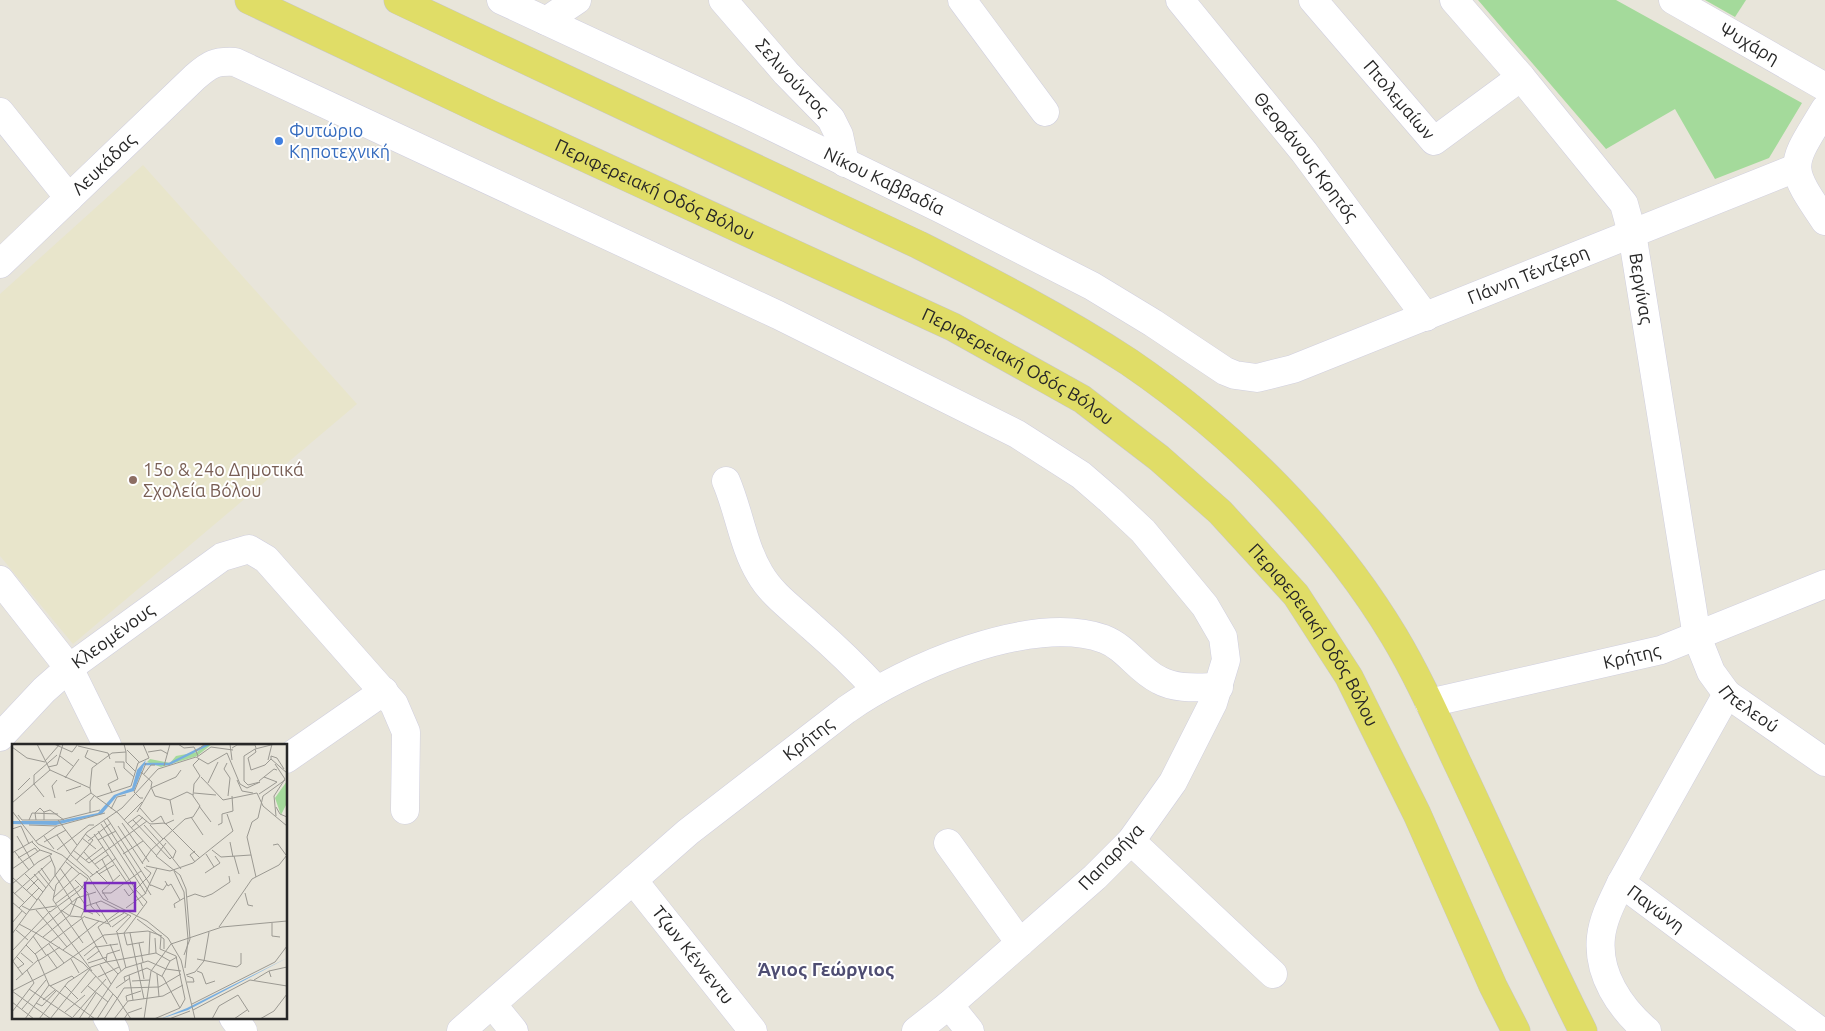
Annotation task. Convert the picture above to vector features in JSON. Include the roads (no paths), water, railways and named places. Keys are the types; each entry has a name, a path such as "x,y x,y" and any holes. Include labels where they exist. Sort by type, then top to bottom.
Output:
{"main road":[{"name":"Περιφερειακή Οδός Βόλου","path":"249,0 490,114 953,327 1082,399 1159,458 1220,512 1296,595 1348,677 1417,814 1516,1031"},
{"path":"398,0 919,245 1036,306 1128,362 1202,418 1278,488 1310,522 1354,576 1394,637 1429,703 1583,1031"}],"street":[{"name":"Νίκου Καββαδία","path":"501,0 744,113 942,209 1092,286 1153,323 1225,372 1235,376 1257,378"},
{"path":"546,21 577,0"},
{"name":"Σελινούντος","path":"723,0 786,73 831,119 840,135 845,163"},
{"path":"962,0 1045,112"},
{"name":"Θεοφάνους Κρητός","path":"1180,0 1304,152 1426,317"},
{"name":"Πτολεμαίων","path":"1314,0 1434,141 1522,76"},
{"name":"Βεργίνας","path":"1454,0 1522,76 1624,204 1632,233 1696,637"},
{"name":"Ψυχάρη","path":"1674,0 1825,87"},
{"name":"Παπαρήγα","path":"209,65 219,61 235,62 552,211 778,314 1017,434 1081,475 1110,500 1143,531 1204,606 1219,629 1225,644 1226,660 1219,687 1184,764 1130,841 1095,877 949,1005 916,1031"},
{"name":"Λευκάδας","path":"0,264 209,65"},
{"path":"1825,109 1799,152 1796,168 1798,178 1804,190 1825,221"},
{"path":"0,112 70,198"},
{"name":"ΓΙάννη Τέντζερη","path":"1257,378 1293,369 1796,168"},
{"path":"726,481 734,499 750,556 761,576 779,597 839,650 877,690"},
{"name":"Κλεομένους","path":"0,737 44,690 69,668 222,557 240,550 249,549 266,559 384,691"},
{"path":"0,580 69,668 107,744"},
{"name":"Κρήτης","path":"1429,703 1630,658 1696,637 1825,584"},
{"name":"Κρήτης","path":"461,1031 688,832 846,710 877,690 925,666 963,652 1022,637 1061,633 1090,636 1118,646 1151,675 1170,684 1219,687"},
{"name":"Πτελεού","path":"1696,637 1711,672 1727,694 1825,762"},
{"path":"288,758 384,691 394,704 406,732 405,810"},
{"name":"Παγώνη","path":"1727,694 1621,883 1818,1025"},
{"path":"1130,841 1273,974"},
{"path":"948,843 1020,943"},
{"path":"0,849 12,867"},
{"name":"Τζων Κέννεντυ","path":"633,880 754,1031"},
{"path":"1621,883 1604,922 1601,938 1602,954 1605,970 1616,996 1626,1011 1646,1031"},
{"path":"492,1004 514,1031"},
{"path":"949,1005 970,1031"},
{"path":"108,1018 115,1031"},
{"path":"235,1018 243,1031"}],"place":[{"name":"Φυτώριο Κηποτεχνική","path":"279,141"},
{"name":"15ο & 24ο Δημοτικά Σχολεία Βόλου","path":"133,480"}],"district":[{"name":"Άγιος Γεώργιος","path":"826,969"}]}
